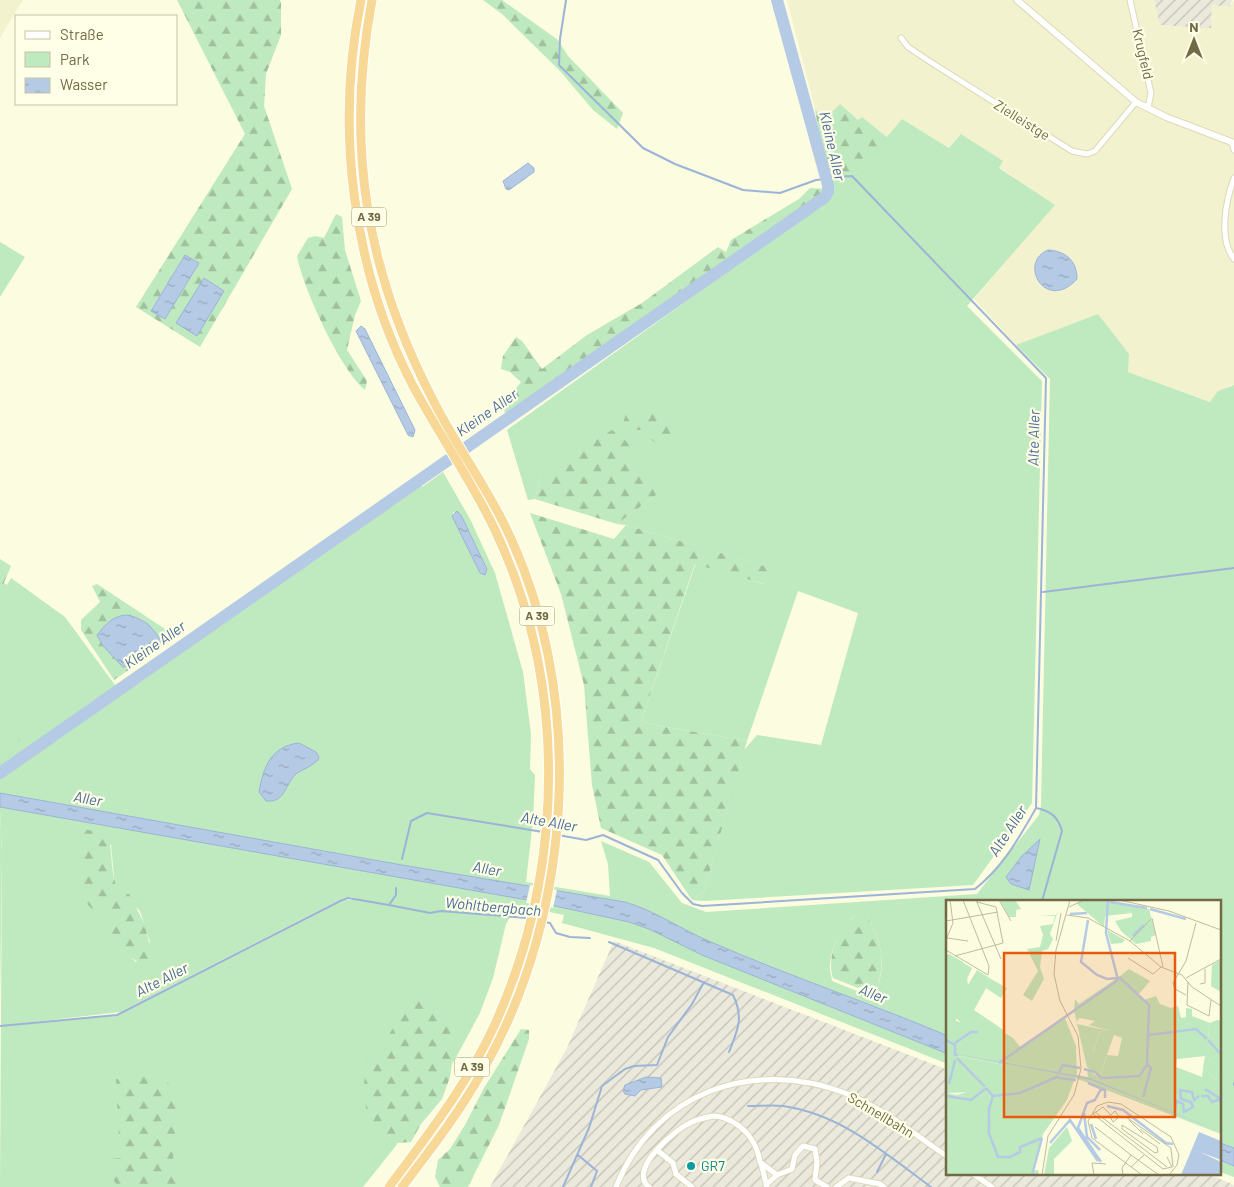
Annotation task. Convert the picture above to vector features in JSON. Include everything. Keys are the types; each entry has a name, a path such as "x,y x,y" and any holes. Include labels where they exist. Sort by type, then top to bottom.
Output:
{"highway":[{"name":"A 39","path":"361,0 351,66 349,95 351,159 358,222 390,335 411,382 494,526 510,563 524,606 540,668 549,762 545,842 527,932 514,978 495,1023 472,1069 433,1129 389,1187"},
{"name":"A 39","path":"372,0 362,66 360,105 361,151 374,245 394,312 407,346 444,421 503,522 534,601 550,666 556,707 559,762 556,843 550,884 524,982 482,1072 441,1135 402,1187"}],"street":[{"path":"1017,0 1136,102 1233,142 1234,150"},
{"name":"Krugfeld","path":"1130,0 1151,93 1148,108"},
{"name":"Zielleistge","path":"901,38 921,56 1072,151 1080,154 1094,151 1136,102"},
{"path":"1234,178 1226,224 1228,250 1234,259"},
{"name":"Schnellbahn","path":"616,1187 624,1168 637,1147 656,1126 675,1110 712,1090 753,1079 798,1080 847,1094 868,1104 946,1156"},
{"path":"649,1187 643,1182 643,1170 645,1164 657,1150 691,1122 716,1116 730,1120 745,1130 758,1151 766,1186"},
{"path":"766,1186 777,1175 792,1169 795,1155 803,1146 815,1149 818,1162 815,1180 827,1187"},
{"path":"657,1150 672,1163 676,1174 692,1187"},
{"path":"760,1162 777,1175"},
{"path":"973,1174 992,1187"},
{"path":"836,1187 849,1178 880,1184 884,1187"}],"shaded area":[{"path":"0,0 23,0 0,38"},
{"path":"787,0 1154,0 1160,25 1211,28 1212,5 1230,7 1234,0 1234,385 1230,385 1211,402 1128,372 1098,314 1016,345 974,299 1054,205 1014,180 1015,178 999,167 1003,162 961,134 949,148 902,119 888,138 862,117 859,121 825,119 815,109","holes":["1036,262 1059,292 1043,286 1035,277"]},
{"path":"1154,0 1232,0 1230,7 1212,5 1211,28 1203,28 1160,25"},
{"path":"614,941 946,1069 946,1174 1208,1174 1234,1185 1234,1187 490,1187 566,1050"}],"green space":[{"path":"177,0 280,0 281,3 281,35 266,74 264,106 292,189 200,347 136,307 245,134","holes":["185,255 199,263 165,319 151,310"]},
{"path":"483,0 502,0 558,40 568,56 623,113 617,129 593,110 560,71 502,14"},
{"path":"840,104 858,120 862,117 888,138 858,172 826,180 815,109 825,119"},
{"path":"902,119 949,148 961,134 1003,161 999,168 1055,205 967,306 1042,381 1032,803 973,885 705,901 692,900 704,891 744,750 757,735 821,745 858,613 798,591 747,741 641,721 696,563 763,584 770,568 626,525 617,524 660,492 541,475 535,499 528,500 507,430 833,196 826,180 858,172"},
{"path":"810,188 828,189 508,417 501,406 501,397 513,392 521,382 510,372 501,369 503,356 516,337 522,341 542,369 587,335 642,303 718,247 726,252 731,240 799,199"},
{"path":"336,214 342,217 345,250 361,301 355,315 347,350 367,381 365,390 355,380 334,347 315,307 297,256 308,238 315,236 324,238"},
{"path":"0,242 25,257 0,297"},
{"path":"1098,314 1129,354 1128,372 1210,402 1218,391 1234,385 1234,1177 1222,1173 1222,900 946,900 946,1063 654,948 562,923 564,915 517,905 506,924 493,978 480,1013 454,1061 420,1097 395,1140 398,1143 363,1187 0,1187 2,854 0,810 0,580 7,585 11,578 65,617 115,685 419,479 422,487 443,472 470,519 495,573 523,672 531,734 530,769 535,775 533,820 526,882 610,896 608,864 601,841 649,862 682,903 706,912 977,894 1039,815 1041,805 1050,379 1016,345","holes":["453,512 461,515 487,568 480,573 453,516","82,829 111,845 115,887 120,894 140,911 150,942 136,962 122,951 107,931 115,926 111,917 85,898","351,897 361,900 342,900 117,1015 7,1025 120,1012 343,898","855,915 866,915 872,925 879,945 882,966 877,987 872,997 832,981 830,967 832,951 842,931"]},
{"path":"650,408 661,413 678,434 673,449 655,443 642,430 627,430 623,423 626,414"},
{"path":"612,430 631,445 623,460 660,492 617,524 535,499 541,475"},
{"path":"530,513 614,539 626,525 771,568 764,584 695,564 641,721 747,741 704,891 692,900 662,855 601,828 592,785 584,685 561,594"},
{"path":"0,559 11,566 0,592"},
{"path":"97,584 177,637 114,680 81,630 81,620 100,602 92,586","holes":["127,615 142,619 161,641 153,650 123,667 118,661"]},
{"path":"17,732 21,736 19,741 0,754 0,746"},
{"path":"0,811 2,854 0,1001"},
{"path":"82,829 107,833 117,887 120,894 129,894 145,925 152,955 147,962 133,959 123,952 106,931 115,926 112,920 107,915 91,908 87,902 82,883"},
{"path":"855,915 866,915 879,942 882,961 876,990 863,986 858,988 833,978 831,961 835,944 839,935"},
{"path":"418,999 427,1003 434,1015 453,1029 455,1042 450,1077 442,1099 421,1124 411,1142 398,1143 372,1125 366,1108 364,1087 366,1059 379,1054 396,1022"},
{"path":"521,1029 529,1030 529,1039 499,1125 468,1187 440,1187 435,1177 438,1160 450,1149 484,1088"},
{"path":"155,1074 178,1090 172,1171 179,1187 118,1187 101,1160 120,1158 116,1079"}],"water":[{"path":"528,163 534,168 534,172 509,190 506,189 503,181"},
{"path":"1048,250 1060,252 1073,262 1077,279 1066,288 1055,291 1046,288 1039,282 1035,274 1035,265 1039,256"},
{"path":"185,255 199,263 165,319 151,311"},
{"path":"204,278 224,291 197,336 176,323"},
{"path":"361,326 365,329 415,430 413,437 408,435 356,331"},
{"path":"457,511 461,515 487,569 485,575 480,573 452,516"},
{"path":"127,615 138,618 147,624 161,641 149,654 139,661 123,667 103,646 97,635 113,619"},
{"path":"299,743 316,752 319,757 318,760 297,773 278,799 266,801 259,792 266,767 275,753 289,745"},
{"path":"0,793 402,865 625,902 647,910 700,937 740,954 946,1035 946,1053 702,955 649,929 629,922 527,900 0,807"},
{"path":"1040,839 1029,890 1011,884 1006,877 1021,857"},
{"path":"646,1077 661,1078 662,1087 641,1090 635,1096 625,1094 623,1091 625,1085"},
{"path":"1222,1144 1234,1148 1234,1166 1222,1161"}],"pier":[{"path":"530,885 557,890 553,908 526,903"}],"waterway":[{"path":"566,0 560,39 559,65 643,148 675,164 743,190 780,193 816,180 826,179"},
{"name":"Kleine Aller","path":"0,773 825,197 828,192 828,185 777,0"},
{"name":"Alte Aller","path":"558,835 586,840 603,835 658,860 682,893 693,904 702,906 975,889 1002,862 1017,841 1036,808 1046,378 852,176 834,177"},
{"path":"1043,592 1234,568"},
{"path":"1036,808 1053,815 1062,831 1042,900"},
{"name":"Alte Aller","path":"402,859 411,821 427,813 543,832"},
{"name":"Alte Aller","path":"0,1026 117,1015 342,900 348,898 389,905 396,895 396,888"},
{"name":"Wohltbergbach","path":"389,905 430,913 441,911 527,918"},
{"name":"Wohltbergbach","path":"544,922 550,923 556,933 570,937 590,938"},
{"name":"Wohltbergbach","path":"609,942 733,995 739,1017 735,1037 729,1052"},
{"path":"563,1187 589,1128 602,1086 625,1069 634,1066 657,1065 668,1037 692,1004 704,982"},
{"name":"Wohltbergbach","path":"748,1106 783,1106 804,1110 824,1117 862,1137 931,1187"},
{"path":"877,1172 886,1154"},
{"path":"578,1155 597,1171 591,1187"}],"place":[{"name":"GR7","path":"691,1166"}],"water label":[{"name":"Aller","path":"88,799"},
{"name":"Aller","path":"487,869"},
{"name":"Aller","path":"873,994"}]}
